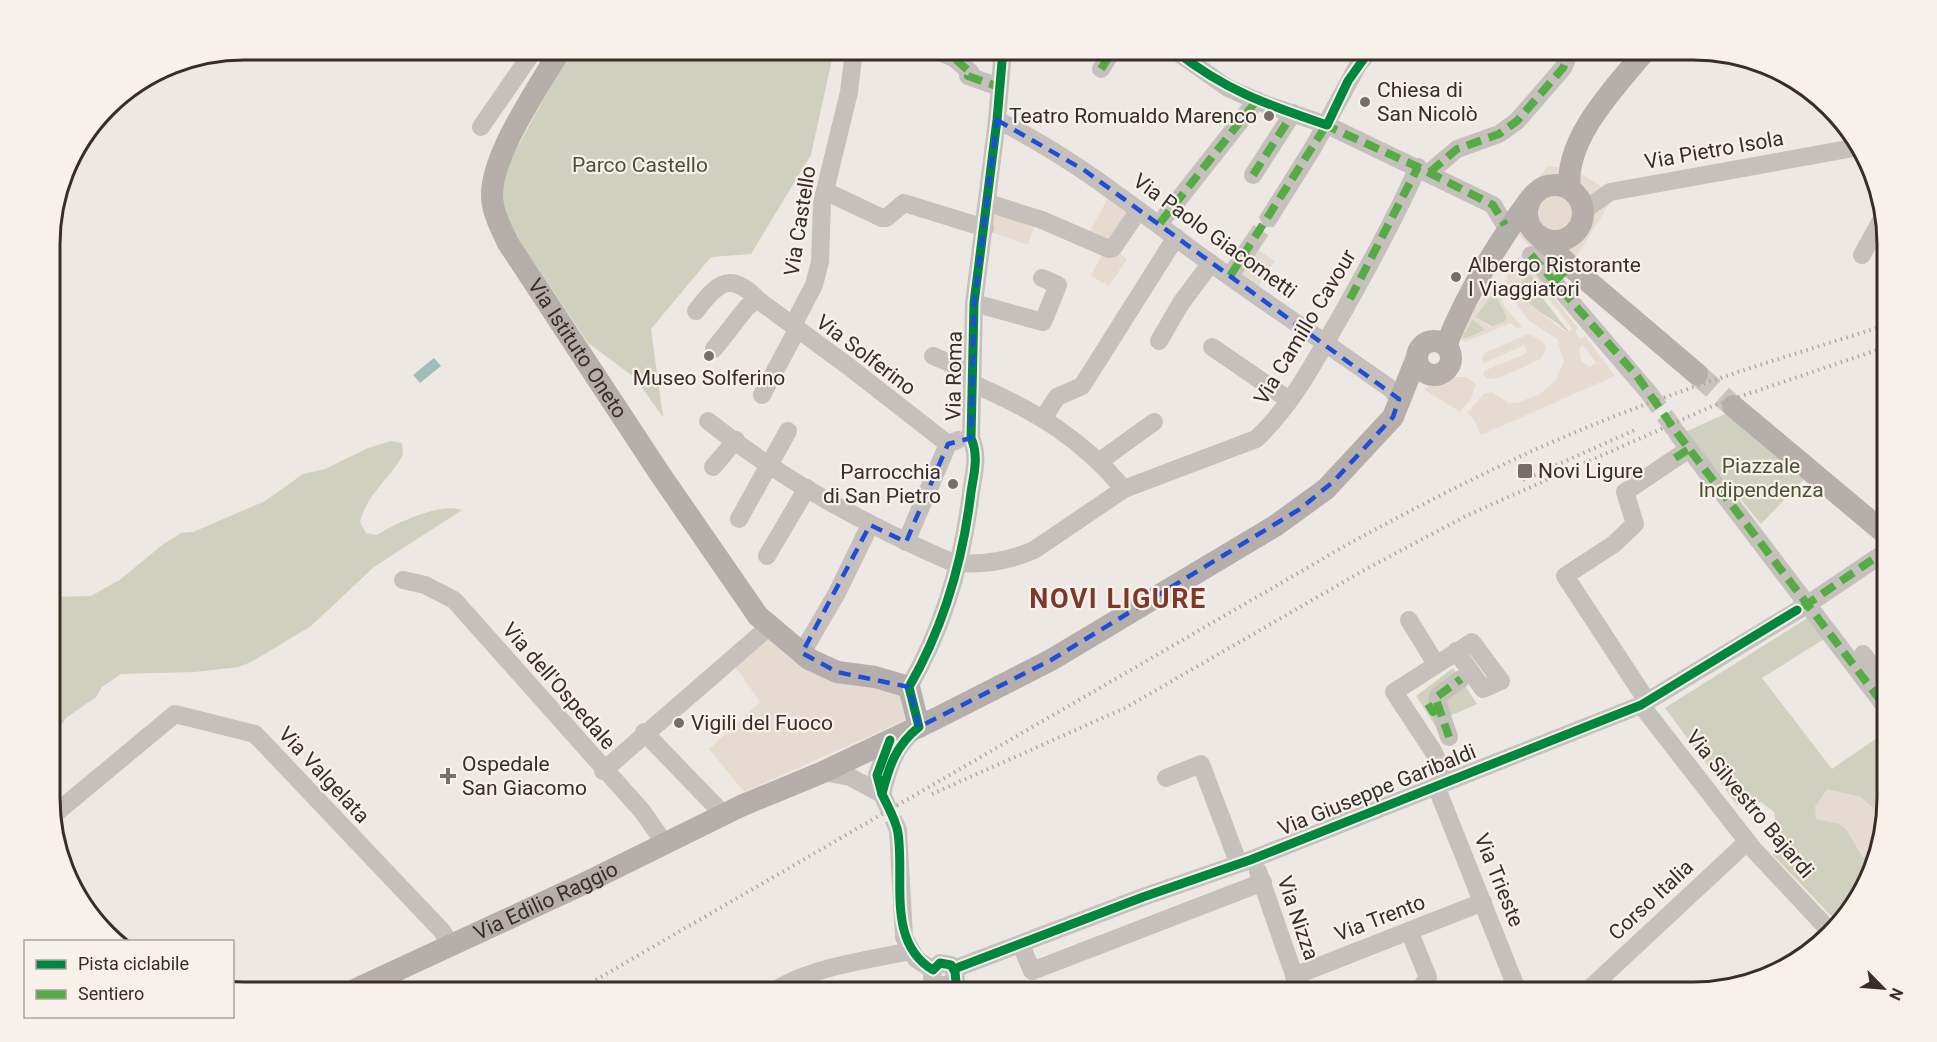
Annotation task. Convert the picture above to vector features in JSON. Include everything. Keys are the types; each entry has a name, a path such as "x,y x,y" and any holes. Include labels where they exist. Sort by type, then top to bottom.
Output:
{"main road":[{"name":"Via Istituto Oneto","path":"555,60 498,163 492,196 499,224 533,283 758,616 771,625 788,644 837,672 875,677 909,687"},
{"path":"1487,268 1536,242 1570,237 1580,226 1583,211 1579,199 1570,189 1568,178 1571,156 1599,111 1638,60"},
{"name":"Via Edilio Raggio","path":"372,982 733,810 823,772 919,727 1033,670 1300,509 1334,482 1394,417 1399,399 1459,312 1508,230 1581,129 1599,111"},
{"path":"1570,189 1548,186 1533,196 1527,220 1536,242 1566,275 1697,374"},
{"path":"1566,275 1570,255 1570,237"},
{"path":"1733,406 1877,540"},
{"path":"909,687 919,727"}],"street":[{"path":"481,127 527,60"},
{"name":"Via Castello","path":"762,394 814,285 820,262 819,223 849,92 853,60"},
{"path":"956,60 970,72 968,76 999,87"},
{"name":"Via Roma","path":"909,687 925,659 959,564 976,456 971,438 974,303 988,203 1002,60"},
{"path":"1101,69 1107,60"},
{"path":"1188,60 1215,80 1257,100 1327,125 1424,169 1493,205 1505,225"},
{"path":"1269,218 1327,125 1358,60"},
{"path":"1424,169 1457,149 1499,134 1517,121 1563,68 1567,60"},
{"path":"1160,223 1257,100"},
{"path":"1253,175 1293,113"},
{"name":"Via Paolo Giacometti","path":"997,120 1055,151 1391,389 1399,399"},
{"name":"Via Pietro Isola","path":"1583,211 1610,192 1850,149"},
{"name":"Via Camillo Cavour","path":"959,564 1003,561 1034,550 1124,489 1256,439 1273,424 1325,343 1424,169"},
{"path":"825,191 882,218 886,218 904,202 985,228"},
{"path":"988,203 1037,219 1088,241 1113,248 1139,210"},
{"path":"1862,255 1876,230"},
{"path":"1044,417 1057,397 1082,386 1176,237"},
{"path":"1230,276 1251,245"},
{"path":"1159,341 1180,303 1211,263"},
{"path":"1566,275 1649,393"},
{"path":"974,303 1043,322 1058,285 1042,278"},
{"path":"696,311 718,285 728,282 752,293 747,307 714,349"},
{"name":"Via Solferino","path":"752,293 948,444"},
{"path":"1212,347 1289,400"},
{"path":"933,356 1044,417 1100,461 1124,489"},
{"path":"708,421 742,439 770,465 870,525 959,564"},
{"path":"1100,461 1154,422"},
{"path":"739,519 788,431"},
{"path":"1677,433 1682,454 1877,697"},
{"path":"906,542 948,444 971,438"},
{"path":"713,467 742,439"},
{"name":"Via Silvestro Bajardi","path":"1682,454 1625,492 1635,524 1624,536 1565,576 1644,703 1747,842 1824,926"},
{"path":"767,556 807,488"},
{"path":"802,653 837,592 870,525"},
{"name":"Via Giuseppe Garibaldi","path":"956,982 1022,945 1442,784 1644,703 1803,607 1877,554"},
{"name":"Via dell'Ospedale","path":"403,580 425,585 453,600 603,771 643,813 665,844"},
{"path":"1409,620 1436,664 1456,651"},
{"path":"603,771 644,732 771,625"},
{"path":"1863,654 1877,673"},
{"name":"Via Trieste","path":"1436,664 1394,692 1433,751 1442,784 1514,982"},
{"path":"1447,737 1433,701 1461,679"},
{"name":"Via Valgelata","path":"61,809 175,714 255,734 442,931 451,946"},
{"path":"882,794 893,757 903,740 919,727"},
{"path":"644,732 733,810"},
{"path":"882,794 877,775 890,740"},
{"name":"Via Nizza","path":"1166,778 1201,764 1244,861 1263,882 1296,982"},
{"path":"823,772 850,777 882,794"},
{"path":"898,830 902,924 907,952 933,970 934,982"},
{"name":"Corso Italia","path":"1597,982 1747,842"},
{"path":"1022,945 1032,971 1263,882"},
{"name":"Via Trento","path":"1301,982 1409,931 1484,902"},
{"path":"1409,931 1428,977 1425,982"},
{"path":"799,982 825,971 907,952"}],"highlighted area":[{"path":"997,120 1084,170 1399,399 1393,417 1334,481 1300,509 1051,660 919,727 909,687 837,672 802,653 870,525 906,542 948,444 971,438 974,303"}],"green space":[{"name":"Parco Castello","path":"565,60 832,60 811,155 751,254 711,257 651,329 663,417 634,377 588,343 508,223 501,199 508,164"},
{"path":"1530,273 1535,280 1531,283 1569,332 1533,306 1522,294 1520,287"},
{"path":"1494,292 1507,317 1506,321 1493,327 1475,317"},
{"path":"1473,319 1485,330 1465,339 1462,336"},
{"name":"Piazzale Indipendenza","path":"1732,411 1806,477 1761,524 1685,432"},
{"path":"391,441 402,443 403,455 368,502 360,522 366,533 377,535 395,525 431,511 453,508 462,510 374,567 311,626 253,661 239,667 195,672 121,674 102,687 96,697 66,718 60,727 60,597 91,596 121,579 162,545 181,533 193,532 265,501 303,474 325,469 368,448"},
{"path":"1809,617 1824,639 1762,678 1832,769 1877,738 1877,798 1871,845 1858,879 1832,917 1773,855 1778,839 1774,812 1761,802 1737,805 1665,708"},
{"path":"1453,668 1477,704 1445,718 1443,738 1416,696"}],"shaded area":[{"path":"1548,166 1574,169 1603,188 1611,201 1577,256 1560,268 1543,255 1536,254 1507,221"},
{"path":"1111,193 1140,214 1115,250 1127,259 1109,286 1091,276 1104,251 1085,240"},
{"path":"993,200 1038,216 1028,245 988,231"},
{"path":"1248,243 1275,261 1255,291 1229,272"},
{"path":"1521,255 1578,328 1575,331 1581,339 1585,336 1615,376 1481,435 1473,418 1467,413 1484,394 1492,392 1509,403 1517,403 1540,394 1555,381 1564,362 1557,339 1529,321 1510,295 1506,286 1508,269","holes":["1530,274 1572,329 1572,330 1565,332 1526,301 1520,289 1521,283","1583,345 1596,363 1589,367 1581,361 1579,348"]},
{"path":"1496,279 1504,306 1522,327 1517,328 1511,323 1465,342 1456,336","holes":["1494,292 1507,317 1504,322 1490,327 1475,317","1473,319 1485,330 1465,339 1462,336"]},
{"path":"1528,334 1543,341 1546,349 1541,359 1498,378 1488,379 1483,375 1484,371 1527,353 1524,345 1484,363 1482,358 1485,353"},
{"path":"1448,377 1466,377 1476,384 1471,399 1460,412 1424,389"},
{"path":"767,634 898,692 910,718 744,792 709,749 760,702 732,662"},
{"path":"1827,789 1861,797 1876,811 1871,845 1867,857 1863,858 1846,829 1839,824 1816,819 1815,807"}],"water":[{"path":"434,358 441,366 420,383 413,375"}],"tunnel":[{"path":"1251,245 1269,218"},
{"path":"1697,374 1733,406"},
{"path":"1649,393 1677,433"},
{"path":"882,794 898,830"}],"railway":[{"path":"592,982 1350,543 1444,494 1572,433 1674,394 1877,328"},
{"path":"932,794 1125,708 1366,569 1468,515 1715,405 1877,350"},
{"path":"1523,480 1635,430"}],"marked path":[{"path":"956,60 970,72 968,76 999,87"},
{"path":"1101,69 1107,60"},
{"path":"1430,172 1457,149 1499,134 1517,121 1563,68 1567,60"},
{"path":"1160,223 1257,100"},
{"path":"1253,175 1293,113"},
{"path":"1230,276 1329,121"},
{"path":"1323,124 1418,167 1493,205 1505,225"},
{"path":"1350,299 1418,167"},
{"path":"1531,255 1637,376 1677,433 1877,696"},
{"path":"1554,282 1565,271"},
{"path":"1675,458 1689,449"},
{"path":"1803,607 1877,556"},
{"path":"1438,696 1461,679"},
{"path":"1437,702 1449,737"},
{"path":"1428,704 1433,712 1439,709"}],"cycle path":[{"path":"890,740 877,775 882,794 894,757 904,741 919,727 909,687 932,641 950,593 963,543 975,465 975,451 971,438 974,303 1002,60"},
{"path":"1188,60 1211,76 1247,95 1327,125 1348,81 1363,60"},
{"path":"954,969 1143,897 1250,860 1641,705 1797,610"},
{"path":"882,794 894,818 898,833 900,908 909,943 918,958 933,970 940,963 951,965 955,972 956,982"}],"place":[{"name":"Chiesa di San Nicolò","path":"1365,102"},
{"name":"Teatro Romualdo Marenco","path":"1269,116"},
{"name":"Albergo Ristorante I Viaggiatori","path":"1456,277"},
{"name":"Museo Solferino","path":"709,356"},
{"name":"Novi Ligure","path":"1525,471"},
{"name":"Parrocchia di San Pietro","path":"953,484"},
{"name":"Vigili del Fuoco","path":"679,723"},
{"name":"Ospedale San Giacomo","path":"448,776"}],"district":[{"name":"NOVI LIGURE","path":"1118,599"}]}
